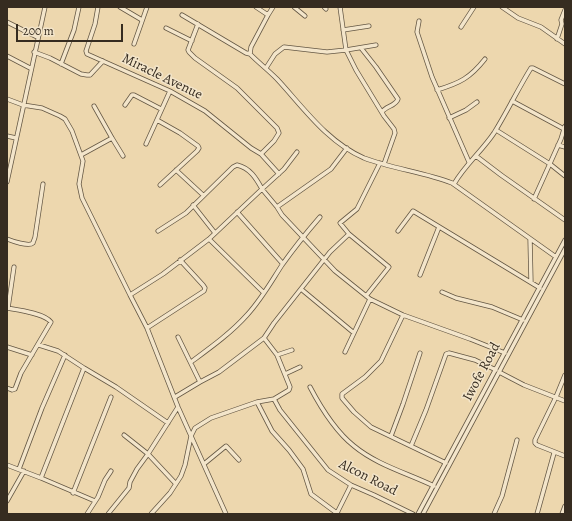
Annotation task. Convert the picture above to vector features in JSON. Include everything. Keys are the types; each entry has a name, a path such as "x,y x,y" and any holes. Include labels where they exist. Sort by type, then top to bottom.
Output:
{"street":[{"path":"7,182 30,68 45,7"},
{"path":"61,64 74,30 79,7"},
{"name":"Miracle Avenue","path":"98,7 93,30 86,51 88,54 170,91 206,111 251,148 261,154 279,174"},
{"path":"120,7 142,20"},
{"path":"134,44 147,7"},
{"path":"256,7 268,15"},
{"path":"250,54 251,46 273,7"},
{"path":"294,7 304,16"},
{"path":"340,7 346,50 356,70 394,129 394,133 382,164 357,210 340,223 349,234 389,267 368,297 346,352"},
{"path":"461,26 474,7"},
{"path":"502,7 518,18 541,27 565,44"},
{"path":"556,39 562,24 561,20 565,10"},
{"path":"182,15 228,43 250,54 266,68 314,122 347,148 364,158 402,170 434,176 454,184 556,257"},
{"path":"419,21 417,32 437,90 469,162"},
{"path":"7,22 38,37"},
{"path":"198,24 188,50 189,52 237,88 277,128 279,133 274,141 261,154"},
{"path":"343,30 369,26"},
{"path":"166,28 192,40"},
{"path":"266,68 275,54 284,47 327,52 376,45"},
{"path":"361,48 376,67 398,100 382,112"},
{"path":"34,52 87,75 90,75 103,60"},
{"path":"7,56 30,68"},
{"path":"437,90 458,84 477,69 485,59"},
{"path":"454,184 469,162 476,156 496,130 530,68 540,71 565,84"},
{"path":"146,144 170,91"},
{"path":"125,105 132,95 134,95 162,109"},
{"path":"7,99 23,105 42,108 60,116 65,119 72,131 83,161 79,184 82,198 147,328 178,407 226,514"},
{"path":"512,101 565,127 534,199"},
{"path":"449,118 466,110 477,102"},
{"path":"94,106 123,156"},
{"path":"158,120 180,133 199,147 197,151 160,185"},
{"path":"496,130 550,164 565,176"},
{"path":"7,136 16,138"},
{"path":"82,155 112,138"},
{"path":"558,145 565,147"},
{"path":"277,207 331,169 347,148"},
{"path":"130,295 152,281 209,239 279,174 297,152"},
{"path":"476,156 565,220"},
{"path":"158,232 182,216 237,165 246,168 282,215 324,260 368,297 403,315 505,353"},
{"path":"176,170 203,195"},
{"path":"7,239 23,244 30,244 33,242 43,184"},
{"path":"193,205 215,233"},
{"path":"398,232 413,211 540,288"},
{"path":"237,212 283,264"},
{"path":"191,362 239,324 257,304 283,264 320,217"},
{"path":"420,275 439,226"},
{"path":"175,397 219,372 264,338 330,252 349,234"},
{"path":"209,239 264,293"},
{"path":"530,239 531,282"},
{"name":"Iwofe Road","path":"418,514 565,240"},
{"name":"Iwofe Road","path":"423,514 565,249"},
{"path":"147,328 204,292 203,285 180,260"},
{"path":"7,388 15,389 21,373 51,322 50,320 37,315 7,308 14,267"},
{"path":"301,289 354,333"},
{"path":"442,292 456,298 492,307 523,320"},
{"path":"403,315 381,361 365,377 342,395 342,398 346,404 371,427 446,463"},
{"path":"178,337 200,382"},
{"path":"151,514 176,484 185,465 191,436 195,428 206,421 257,402 274,399 290,388 277,355 264,338"},
{"path":"39,344 65,355 116,387 168,423"},
{"path":"7,347 32,355"},
{"path":"277,355 292,350"},
{"path":"391,436 420,353"},
{"path":"411,446 426,410 446,354 475,360 496,370"},
{"path":"19,469 42,408 65,355"},
{"path":"285,374 300,367"},
{"path":"41,478 84,368"},
{"path":"500,372 565,401"},
{"path":"565,375 535,440 537,446 565,456"},
{"path":"310,387 331,421 353,446 381,463 434,486"},
{"path":"73,493 111,397"},
{"name":"Alcon Road","path":"274,399 324,466 337,477 413,514"},
{"path":"257,402 272,430 303,469 311,494 337,514 351,485"},
{"path":"108,514 129,488 131,479 178,407"},
{"path":"124,435 148,454 176,484"},
{"path":"494,514 500,500 517,440"},
{"path":"204,464 226,446 239,460"},
{"path":"537,514 554,452"},
{"path":"7,466 19,469 95,501"},
{"path":"7,501 24,471"},
{"path":"87,514 98,497 105,480 111,471"},
{"path":"7,489 12,491"},
{"path":"562,514 565,506"}]}
